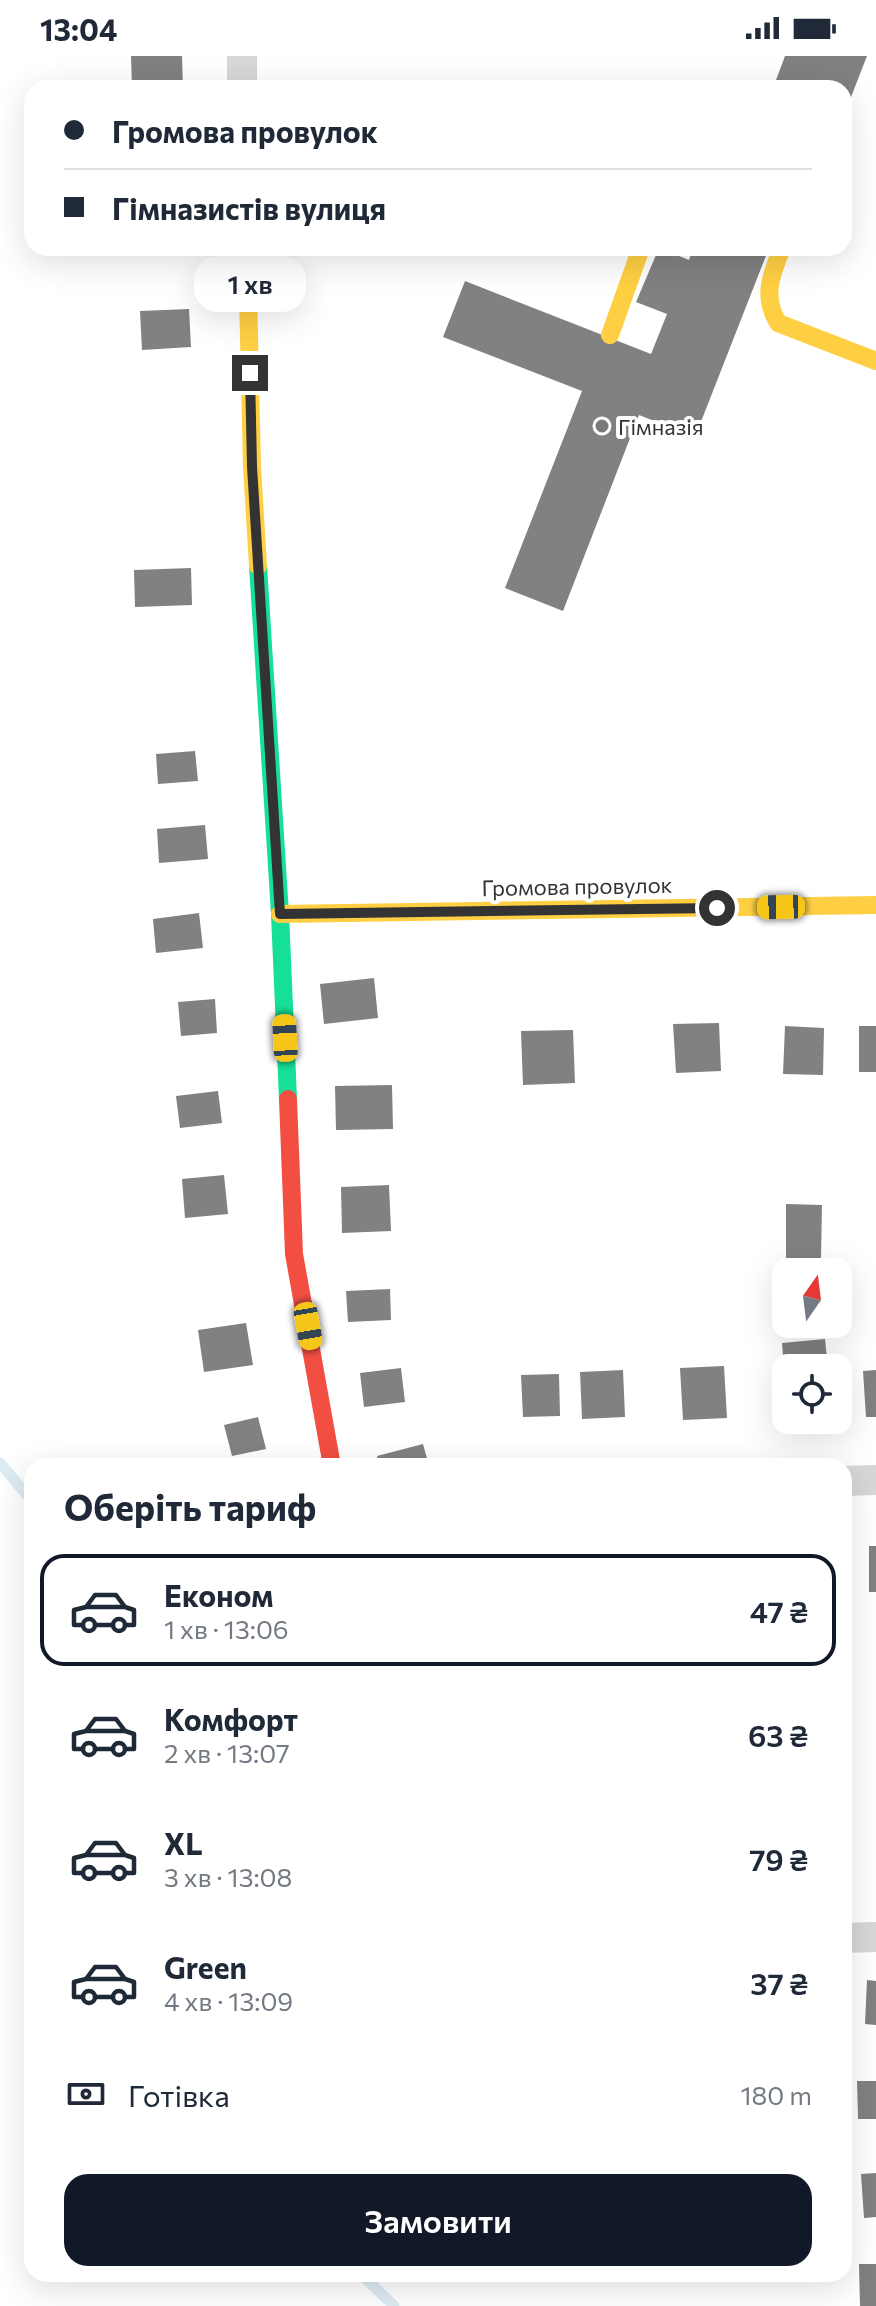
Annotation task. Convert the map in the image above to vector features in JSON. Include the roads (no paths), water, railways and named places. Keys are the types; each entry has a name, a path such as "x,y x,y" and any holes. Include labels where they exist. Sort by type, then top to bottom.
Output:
{"street":[{"path":"242,56 242,80"},
{"path":"247,256 252,467 280,914 294,1254 331,1458"},
{"path":"610,335 638,256"},
{"path":"779,256 765,293 769,310 778,323 876,361"},
{"name":"Громова провулок","path":"280,914 876,905"},
{"path":"852,1481 876,1480"},
{"path":"852,1938 876,1937"}],"waterway":[{"path":"0,1463 24,1492"},
{"path":"369,2282 394,2306"}],"place":[{"name":"Гімназія","path":"602,426"}]}
